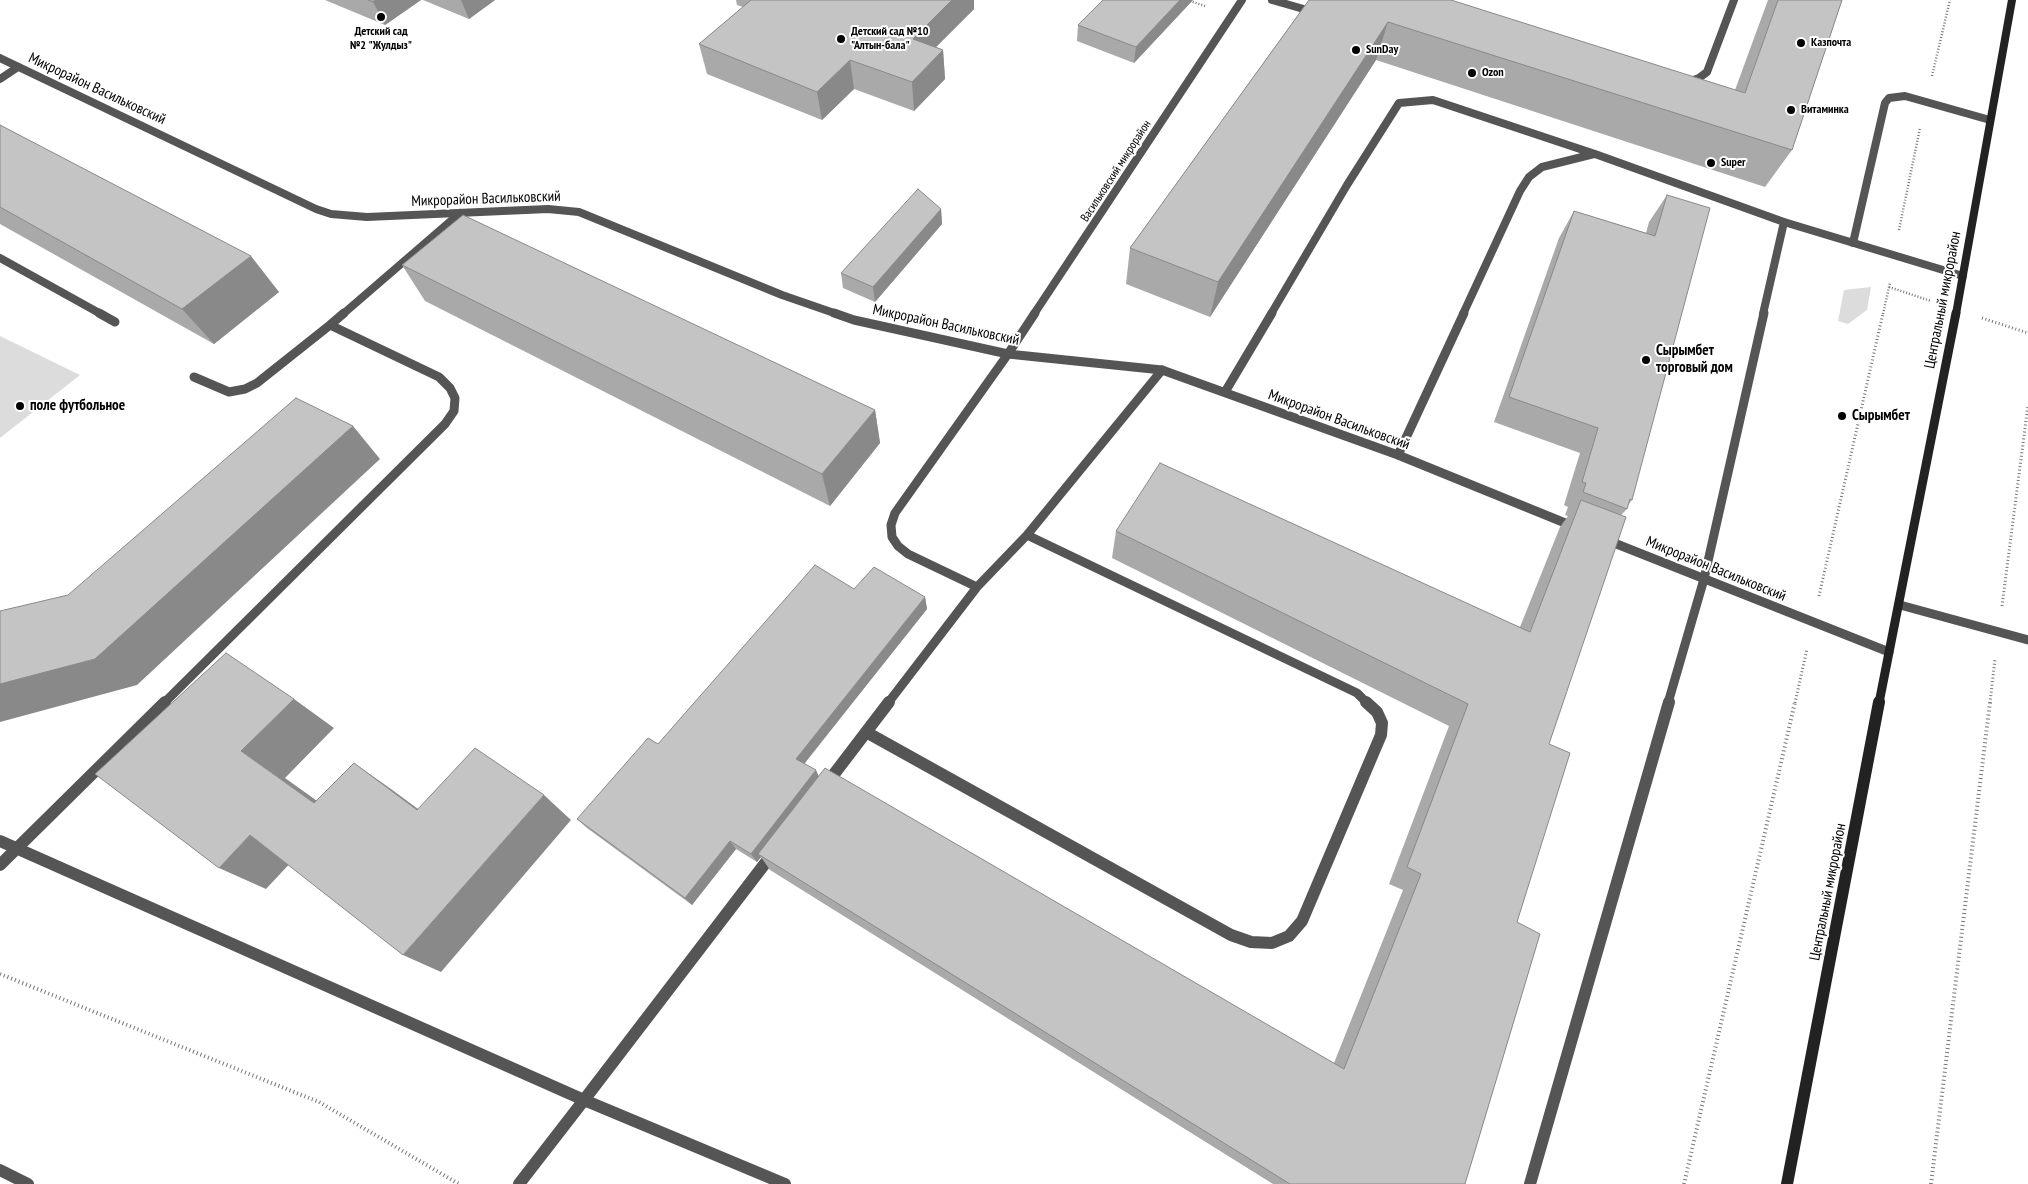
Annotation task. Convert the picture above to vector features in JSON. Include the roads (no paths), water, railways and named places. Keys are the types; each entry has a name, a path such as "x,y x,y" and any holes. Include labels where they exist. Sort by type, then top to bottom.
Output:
{"main road":[{"name":"Центральный микрорайон","path":"1787,1184 1963,276 2012,0"}],"street":[{"name":"Васильковский микрорайон","path":"977,587 908,554 898,546 892,537 890,525 895,513 1008,354 1242,0"},
{"path":"1272,0 1325,15"},
{"path":"1679,82 1690,82 1706,72 1734,0"},
{"name":"Микрорайон Васильковский","path":"0,58 316,209 331,214 367,218 548,209 579,212 782,295 854,320 1008,354 1162,370 1398,455 1583,530"},
{"path":"0,79 18,67"},
{"path":"1853,243 1885,103 1889,98 1905,96 1990,120"},
{"path":"1225,392 1348,184 1399,103 1433,100 1595,154 1784,222 1963,276"},
{"path":"1398,455 1520,191 1529,177 1542,167 1595,154"},
{"path":"194,377 229,392 258,384 460,213"},
{"path":"1530,1184 1704,579 1784,222"},
{"path":"0,258 115,322"},
{"path":"0,865 438,431 454,411 455,398 450,388 440,377 330,325"},
{"path":"818,794 977,587 1027,535 1162,370"},
{"name":"Микрорайон Васильковский","path":"1593,534 1889,652"},
{"path":"866,732 1231,935 1251,942 1272,943 1290,936 1302,921 1381,735 1382,723 1377,712 1356,694 1027,535"},
{"path":"1900,605 2028,640"},
{"path":"0,841 584,1100 785,1184"},
{"path":"519,1184 782,841"},
{"path":"0,1170 28,1184"}],"place":[{"name":"Детский сад №2 \"Жулдыз\"","path":"381,17"},
{"name":"Детский сад №10 \"Алтын-бала\"","path":"841,39"},
{"name":"Казпочта","path":"1801,43"},
{"name":"SunDay","path":"1356,50"},
{"name":"Ozon","path":"1472,73"},
{"name":"Витаминка","path":"1791,110"},
{"name":"Super","path":"1711,163"},
{"name":"Сырымбет торговый дом","path":"1646,360"},
{"name":"поле футбольное","path":"20,406"},
{"name":"Сырымбет","path":"1842,416"}]}
